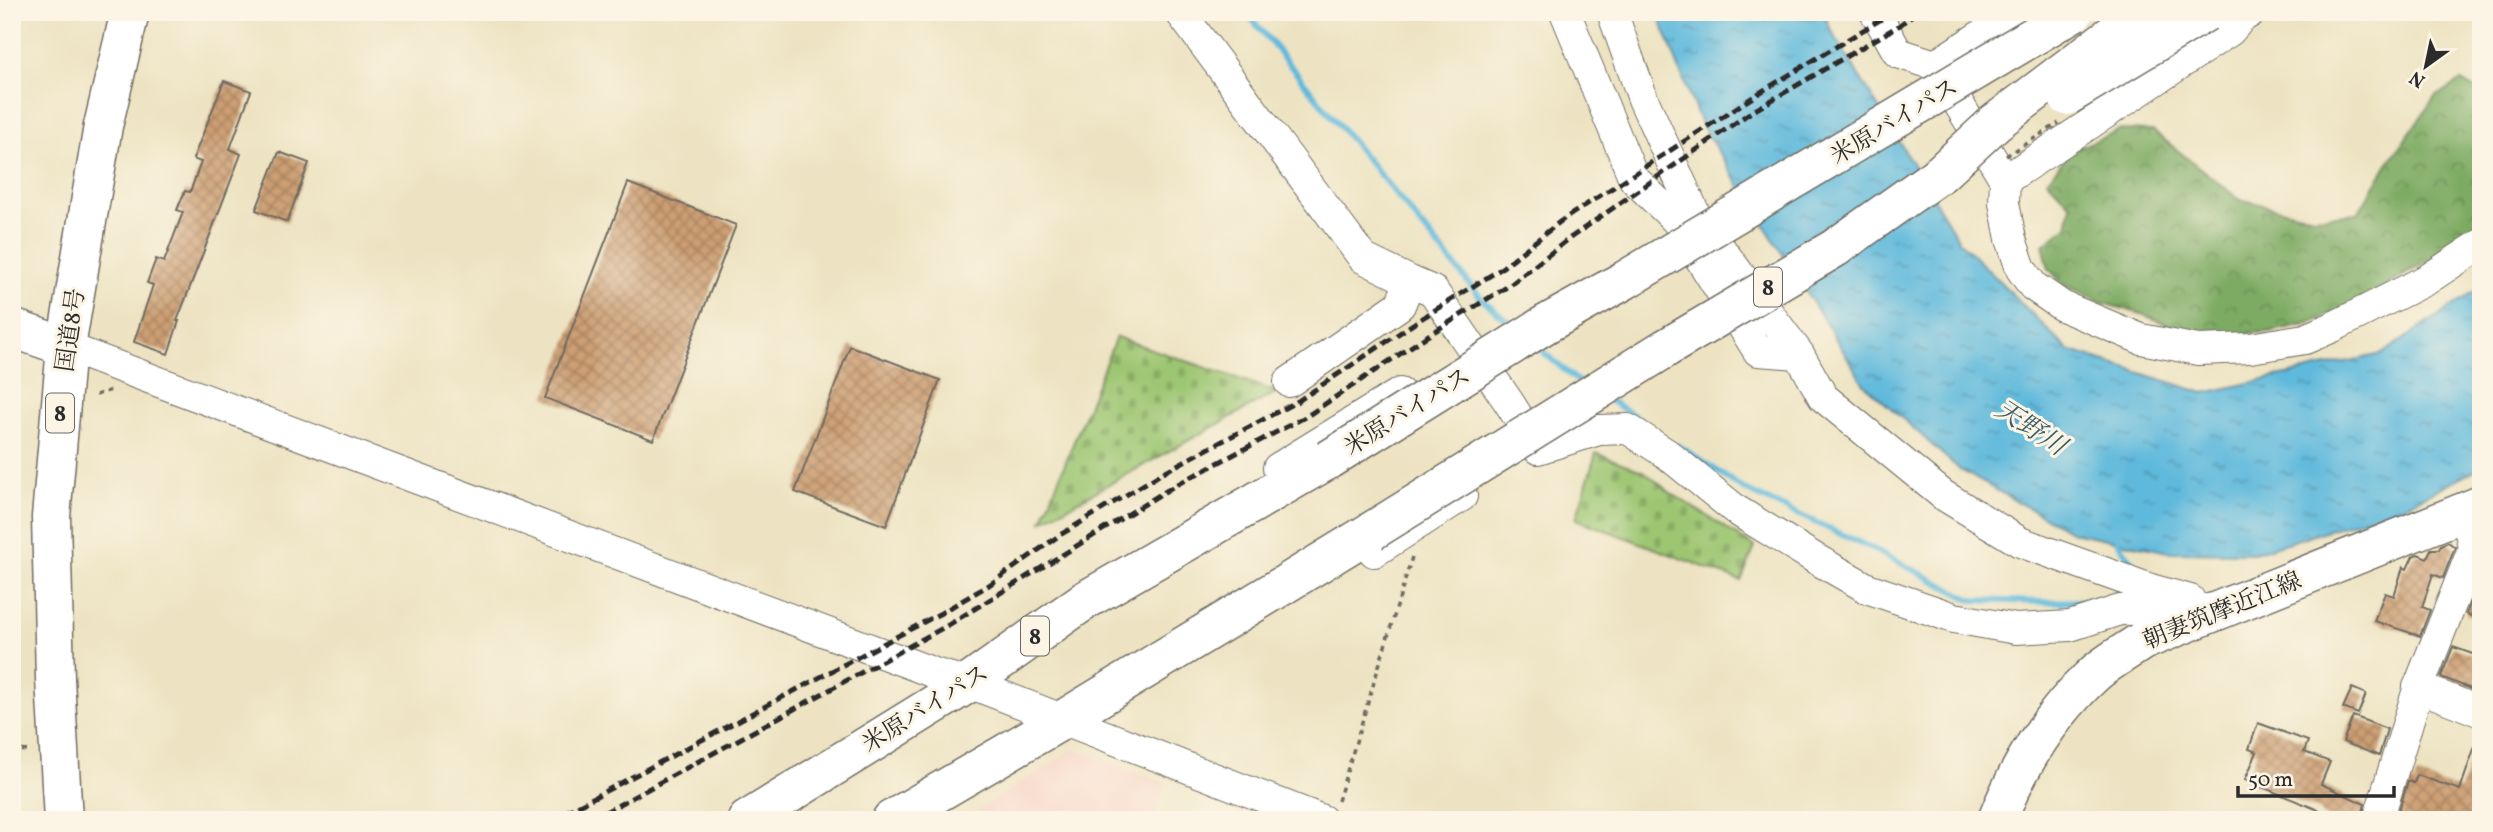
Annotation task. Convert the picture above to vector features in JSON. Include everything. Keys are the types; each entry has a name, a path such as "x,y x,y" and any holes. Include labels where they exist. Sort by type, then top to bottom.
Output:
{"main road":[{"name":"国道8号","path":"63,820 55,679 51,517 66,347 103,126 130,12"},
{"name":"米原バイパス","path":"747,820 969,683 1084,601 1328,460 1546,324 1695,239 2074,12"},
{"name":"8","path":"891,820 1064,719 1588,399 1666,348 1835,248 1941,173 1996,122 2142,12"},
{"path":"1941,173 2206,12"},
{"path":"12,328 66,347"},
{"name":"朝妻筑摩近江線","path":"1997,820 2017,772 2046,727 2094,674 2142,641 2474,508"}],"street":[{"path":"1180,12 1363,258 1433,291 1538,449"},
{"path":"1566,12 1634,179 1676,219 1758,351 1799,354"},
{"path":"1612,12 1643,99 1696,216 1799,354 1823,397 1943,495 2020,542 2154,590 2220,609"},
{"path":"1875,12 1898,53 1935,65 2005,180 2004,203 2011,239 2021,269 2033,285 2062,306 2104,325 2141,339 2198,349 2250,348 2305,339 2343,323 2428,279 2481,244"},
{"path":"1935,65 2017,12"},
{"path":"2005,180 2230,31 2241,18 2251,12"},
{"path":"1289,382 1400,305 1410,281"},
{"path":"66,347 911,664 969,683 1315,815"},
{"path":"1084,601 1140,554 1471,348"},
{"path":"1157,661 1222,643 1538,449 1599,430 1628,429 1667,454 1736,510 1816,559 1867,588 1954,618 2016,629 2070,626 2120,610 2220,609"},
{"path":"2381,819 2418,687 2473,549 2474,508"},
{"path":"2418,687 2481,712"}],"path":[{"path":"96,395 121,386"},
{"path":"1315,815 1423,522"}],"shaded area":[{"path":"1073,749 1166,784 1153,820 964,820"}],"green space":[{"path":"2461,81 2481,92 2481,230 2468,244 2417,267 2373,295 2314,322 2269,332 2193,335 2142,314 2102,303 2064,285 2049,269 2043,245 2067,227 2071,205 2047,180 2071,151 2119,130 2153,131 2239,199 2314,217 2358,213 2387,165 2435,97"},
{"path":"1116,337 1277,392 1042,521"},
{"path":"1596,453 1645,472 1668,491 1755,547 1741,581 1576,519"}],"water":[{"name":"天野川","path":"1657,12 1823,12 1830,28 1960,242 2068,350 2204,393 2382,354 2481,287 2481,467 2405,506 2254,553 2169,552 2072,532 1960,470 1864,384 1701,124"}],"building":[{"path":"224,81 251,91 230,149 241,154 177,321 168,354 134,342 153,285 147,283 156,259 164,262 183,212 177,210 185,191 190,192 201,162 193,159"},
{"path":"279,152 309,163 287,222 256,210"},
{"path":"628,183 736,225 653,440 545,398"},
{"path":"850,346 940,380 886,526 795,492"},
{"path":"2448,542 2455,547 2443,578 2433,574 2422,607 2430,610 2420,636 2374,621 2385,593 2394,596 2403,567 2407,569 2413,556 2418,554 2427,558 2431,549 2439,549"},
{"path":"2481,577 2481,620 2466,614"},
{"path":"2453,647 2481,657 2481,693 2441,677"},
{"path":"2352,688 2366,694 2358,714 2343,708"},
{"path":"2353,716 2387,729 2379,756 2343,742"},
{"path":"2258,723 2308,741 2304,752 2330,762 2321,784 2365,804 2361,820 2332,820 2320,814 2321,811 2245,780 2257,752 2249,749"},
{"path":"2478,737 2481,738 2481,820 2396,820 2408,781 2414,783 2417,775 2460,790"}],"waterway":[{"path":"1246,12 1482,299 1515,327"},
{"path":"1536,346 1581,384"},
{"path":"1609,400 1641,420"},
{"path":"1679,446 1745,490 1869,547 1972,600 2111,600 2121,588"},
{"path":"2121,534 2118,542 2137,569 2134,572"}],"railway":[{"path":"551,820 941,613 989,585 1060,535 1164,472 1298,401 1499,270 1561,221 1756,95 1893,12"},
{"path":"591,820 950,624 1174,486 1307,416 1427,336 1510,285 1570,238 1748,114 1900,25 1916,12"}]}
